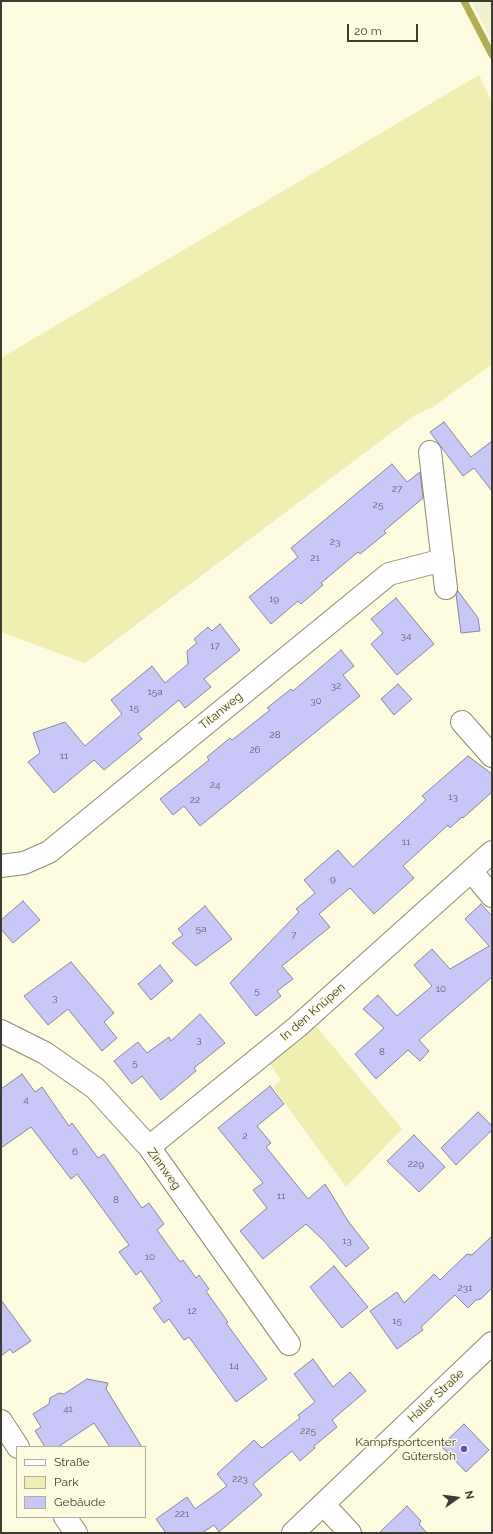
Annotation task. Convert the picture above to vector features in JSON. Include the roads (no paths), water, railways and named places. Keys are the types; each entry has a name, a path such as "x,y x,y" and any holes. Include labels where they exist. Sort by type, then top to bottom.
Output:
{"street":[{"path":"430,452 446,588"},
{"name":"Titanweg","path":"1,866 24,863 49,852 389,574 443,560"},
{"path":"462,722 492,756"},
{"name":"In den Knüpen","path":"149,1147 297,1027 492,852"},
{"path":"471,871 492,896"},
{"name":"Zinnweg","path":"1,1032 45,1053 95,1088 149,1147 289,1344"},
{"name":"Haller Straße","path":"293,1533 492,1343"},
{"path":"1,1421 17,1446"},
{"path":"323,1504 350,1533"},
{"path":"66,1518 76,1533"}],"waterway":[{"path":"464,1 492,55"}],"place":[{"name":"Kampfsportcenter Gütersloh","path":"464,1449"}]}
